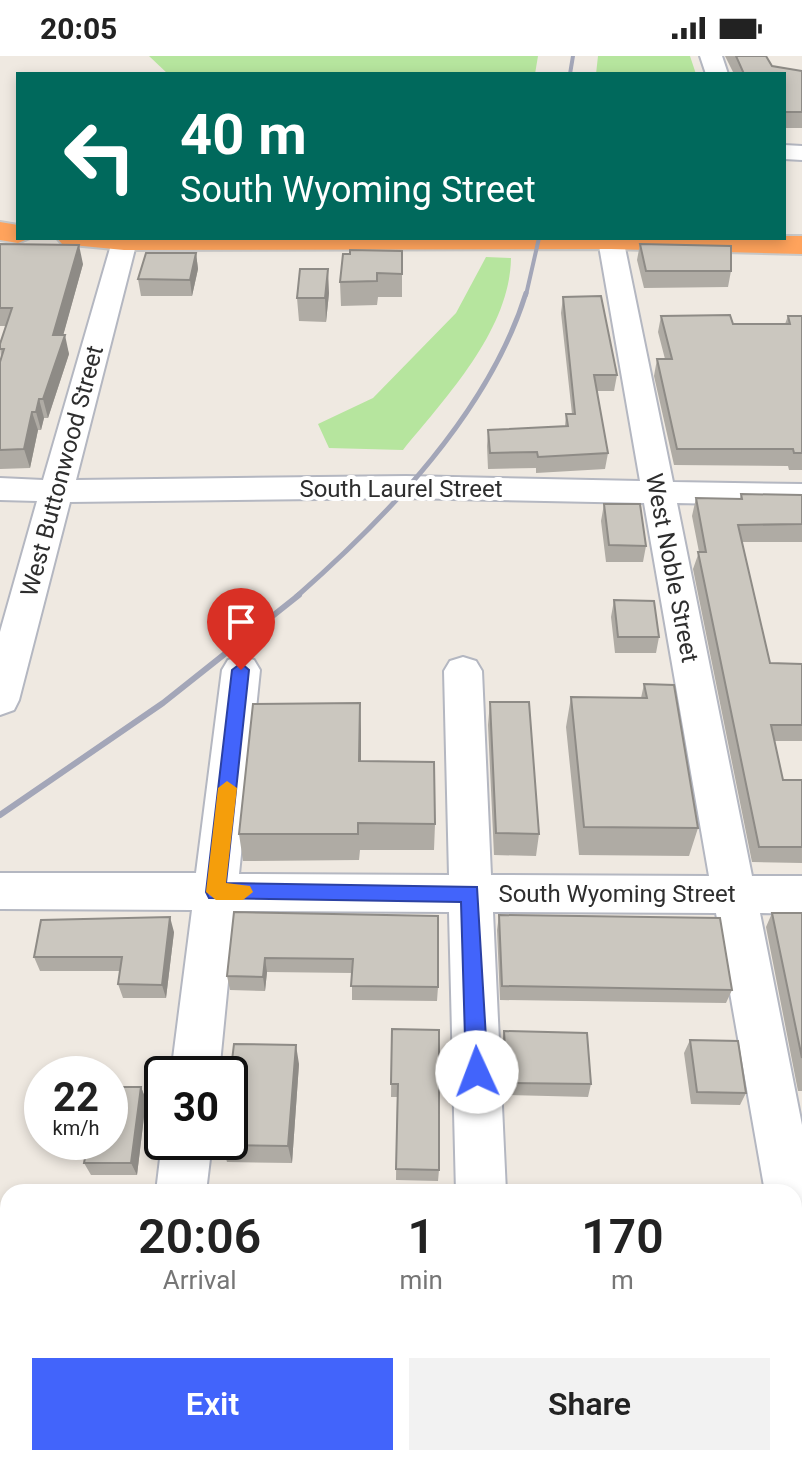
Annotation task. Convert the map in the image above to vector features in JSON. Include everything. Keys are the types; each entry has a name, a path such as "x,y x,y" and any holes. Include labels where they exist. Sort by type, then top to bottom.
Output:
{"highway":[{"path":"107,240 783,243"}],"street":[{"name":"West Noble Street","path":"611,240 788,1184"},
{"name":"West Buttonwood Street","path":"0,700 124,241"},
{"name":"South Laurel Street","path":"0,489 406,487 802,495"},
{"path":"197,1056 241,670"},
{"path":"463,671 481,1184"},
{"name":"South Wyoming Street","path":"0,891 802,895"},
{"path":"182,1184 185,1160"}],"green space":[{"path":"149,56 538,56 535,72 166,72"},
{"path":"598,56 690,56 695,72 596,72"},
{"path":"486,257 511,258 508,285 500,311 473,361 438,408 403,450 329,448 318,424 373,398 456,313"}],"building":[{"path":"736,56 766,56 772,66 802,71 802,112 786,112 786,72 743,72"},
{"path":"0,244 79,245 53,335 65,335 43,399 39,399 36,412 32,412 24,449 0,450 0,362 4,349 0,349 0,344 12,308 0,308"},
{"path":"640,244 731,246 731,271 646,271"},
{"path":"350,250 402,251 402,274 377,273 377,281 340,282 343,254 350,254"},
{"path":"146,253 196,253 190,280 138,279"},
{"path":"300,269 328,269 325,298 297,298"},
{"path":"601,296 617,375 594,375 608,453 538,457 537,452 490,453 488,430 568,426 566,414 575,414 563,297"},
{"path":"730,315 733,324 790,324 788,316 802,316 802,453 794,453 793,449 677,449 657,359 672,359 661,316"},
{"path":"741,494 802,495 802,524 738,525 770,663 802,664 802,725 771,725 783,780 802,780 802,847 759,847 698,552 706,552 696,498 742,499"},
{"path":"604,504 640,504 646,546 609,545"},
{"path":"614,600 654,601 659,637 618,637"},
{"path":"644,684 674,685 698,828 584,827 571,697 647,698"},
{"path":"490,702 529,702 539,834 496,833"},
{"path":"360,703 359,761 434,762 435,824 358,823 358,834 239,834 253,704"},
{"path":"234,912 438,916 438,987 351,986 353,959 265,958 263,977 227,976"},
{"path":"772,913 802,913 802,1058"},
{"path":"499,915 720,918 732,990 502,986"},
{"path":"170,917 162,985 118,984 122,957 34,957 41,920"},
{"path":"392,1029 439,1030 439,1170 396,1169 398,1084 391,1084"},
{"path":"504,1031 587,1033 591,1084 507,1083"},
{"path":"690,1040 738,1041 746,1093 697,1092"},
{"path":"234,1044 296,1045 288,1146 248,1145 248,1056 233,1056"},
{"path":"128,1087 141,1087 131,1163 84,1163 85,1160 128,1160"}],"railway":[{"path":"570,72 573,56"},
{"path":"526,295 539,240"},
{"path":"296,597 366,532 432,459 487,379 509,337 526,293"},
{"path":"0,815 163,703 299,595"}],"slow traffic":[{"path":"227,788 216,892 243,892"}],"route":[{"path":"241,670 216,892 470,893 477,1072"}]}
